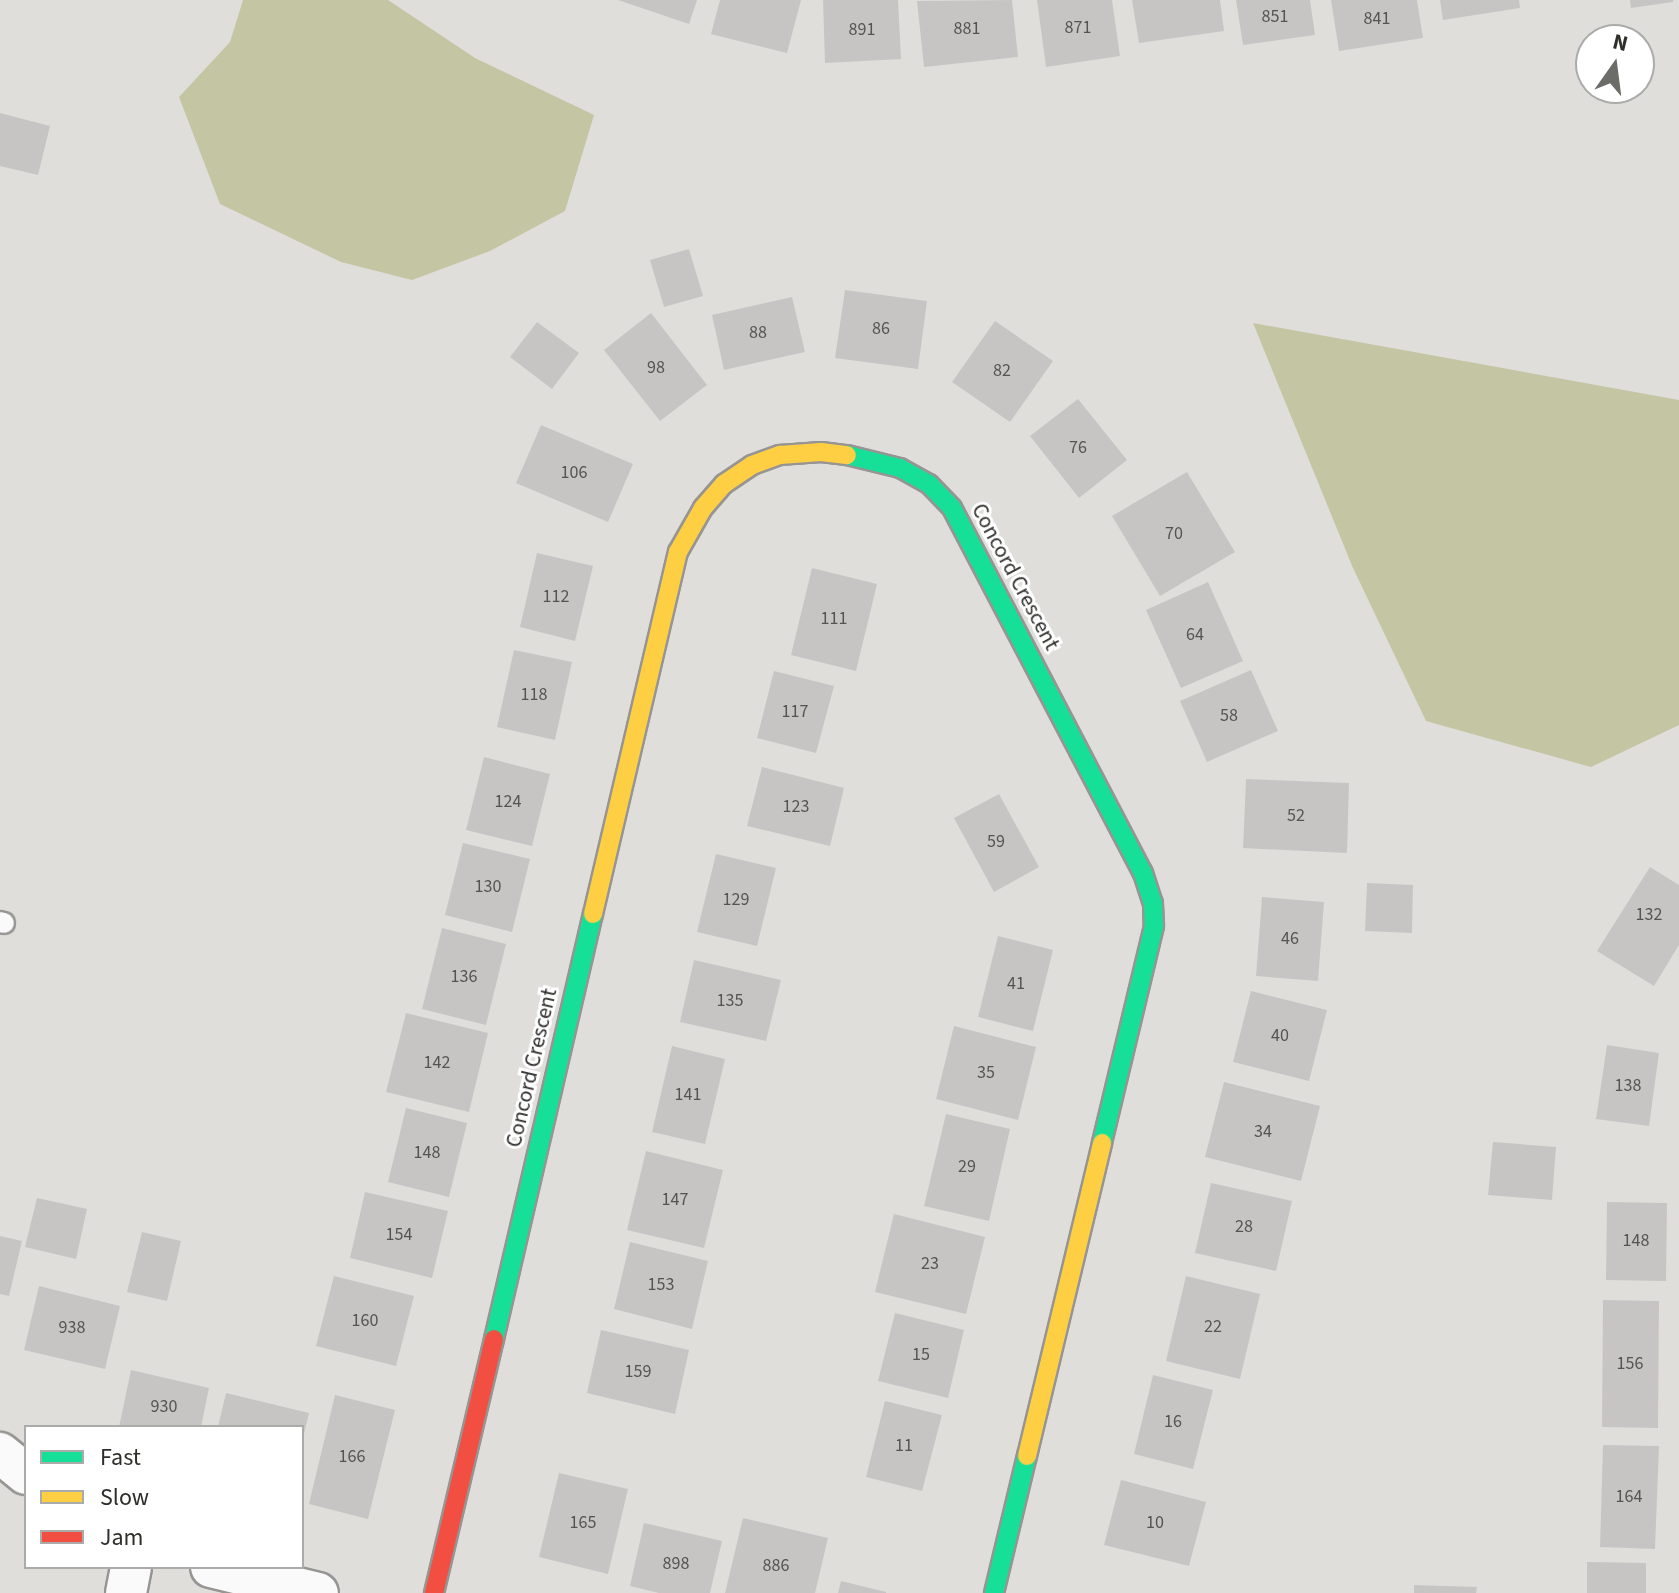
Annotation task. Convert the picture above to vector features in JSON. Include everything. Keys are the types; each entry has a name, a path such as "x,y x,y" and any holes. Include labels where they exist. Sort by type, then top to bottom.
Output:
{"street":[{"name":"Concord Crescent","path":"434,1593 678,552 703,508 724,484 752,465 780,455 821,452 866,458 900,468 929,484 952,508 1143,873 1153,903 1154,926 994,1593"},
{"path":"0,1453 24,1472"},
{"path":"126,1593 131,1569"},
{"path":"219,1569 318,1593"}],"green space":[{"path":"243,0 388,0 475,58 594,115 565,211 490,251 412,280 341,262 220,204 179,97 230,42"},
{"path":"1253,323 1679,400 1679,725 1591,767 1426,721 1353,568"}],"building":[{"path":"618,0 697,0 689,24"},
{"path":"720,0 801,0 787,53 711,34"},
{"path":"823,0 898,0 901,59 825,63"},
{"path":"1012,0 1018,57 924,67 917,1"},
{"path":"1037,0 1112,0 1120,56 1046,67"},
{"path":"1132,0 1220,0 1224,31 1139,43"},
{"path":"1236,0 1310,0 1315,35 1243,45"},
{"path":"1331,0 1417,0 1423,38 1339,51"},
{"path":"1440,0 1519,0 1520,8 1443,20"},
{"path":"1630,0 1673,0 1673,2 1631,8"},
{"path":"0,113 50,126 38,175 0,166"},
{"path":"689,249 703,296 664,307 650,260"},
{"path":"845,290 927,301 918,369 835,358"},
{"path":"792,297 805,352 724,370 712,315"},
{"path":"651,313 707,385 660,421 604,350"},
{"path":"995,321 1053,361 1010,422 952,382"},
{"path":"537,322 579,353 552,389 510,357"},
{"path":"1078,399 1127,460 1079,498 1030,436"},
{"path":"541,425 633,464 608,522 516,483"},
{"path":"1187,472 1235,552 1160,596 1112,516"},
{"path":"537,553 593,566 575,641 520,627"},
{"path":"812,568 877,584 856,671 791,655"},
{"path":"1208,582 1243,661 1181,688 1146,610"},
{"path":"514,650 572,662 555,740 497,727"},
{"path":"1251,670 1278,731 1207,762 1180,701"},
{"path":"774,671 834,686 816,753 757,738"},
{"path":"484,757 550,774 532,846 466,830"},
{"path":"762,767 844,788 830,846 747,826"},
{"path":"1246,779 1349,783 1347,853 1243,848"},
{"path":"999,794 1039,867 994,892 954,818"},
{"path":"463,843 530,859 512,932 445,915"},
{"path":"716,854 776,868 757,946 697,932"},
{"path":"1650,867 1679,885 1679,945 1654,986 1597,951"},
{"path":"1367,883 1413,885 1412,933 1365,931"},
{"path":"1262,897 1324,902 1318,981 1256,976"},
{"path":"442,928 506,944 486,1025 422,1009"},
{"path":"998,936 1053,950 1033,1031 978,1017"},
{"path":"694,960 781,980 766,1041 680,1022"},
{"path":"1251,991 1327,1010 1309,1081 1233,1062"},
{"path":"406,1013 488,1033 469,1112 386,1092"},
{"path":"954,1026 1036,1047 1018,1120 936,1099"},
{"path":"1607,1045 1659,1053 1649,1126 1596,1119"},
{"path":"672,1046 725,1059 705,1144 652,1132"},
{"path":"1224,1082 1320,1106 1301,1181 1205,1157"},
{"path":"406,1108 467,1123 449,1197 388,1182"},
{"path":"946,1114 1010,1129 989,1221 924,1206"},
{"path":"1493,1142 1556,1147 1552,1200 1488,1195"},
{"path":"646,1151 723,1170 704,1248 627,1230"},
{"path":"1211,1183 1292,1201 1276,1271 1195,1253"},
{"path":"365,1192 448,1211 432,1278 350,1258"},
{"path":"37,1198 87,1209 76,1259 25,1247"},
{"path":"1607,1202 1667,1203 1666,1281 1606,1280"},
{"path":"894,1214 985,1237 966,1314 875,1292"},
{"path":"142,1232 181,1241 167,1301 127,1292"},
{"path":"0,1236 22,1241 9,1296 0,1294"},
{"path":"630,1242 708,1261 692,1329 614,1309"},
{"path":"334,1276 414,1296 396,1366 316,1346"},
{"path":"1186,1276 1260,1294 1240,1379 1166,1361"},
{"path":"39,1286 120,1306 105,1369 24,1350"},
{"path":"1603,1300 1659,1301 1658,1428 1602,1427"},
{"path":"895,1313 964,1330 948,1398 878,1381"},
{"path":"601,1330 689,1350 675,1414 587,1393"},
{"path":"131,1370 209,1388 201,1425 119,1425"},
{"path":"1153,1375 1213,1390 1193,1469 1134,1454"},
{"path":"226,1393 309,1413 304,1434 304,1425 218,1425"},
{"path":"335,1395 395,1410 368,1519 309,1504"},
{"path":"885,1401 942,1415 922,1491 866,1477"},
{"path":"1603,1445 1659,1446 1655,1549 1600,1547"},
{"path":"559,1473 628,1489 608,1574 539,1557"},
{"path":"1121,1480 1206,1502 1189,1566 1104,1545"},
{"path":"743,1518 828,1538 815,1593 725,1593"},
{"path":"644,1523 722,1541 710,1593 659,1593 630,1586"},
{"path":"1587,1562 1646,1563 1646,1593 1587,1593"},
{"path":"841,1581 886,1592 886,1593 838,1593"},
{"path":"1414,1585 1477,1587 1476,1593 1414,1593"}],"traffic: fast":[{"path":"847,455 900,468 929,484 952,508 1143,873 1153,903 1154,926 1102,1143"},
{"path":"494,1339 593,914"},
{"path":"994,1593 1027,1456"}],"traffic: slow":[{"path":"593,914 678,552 703,508 724,484 752,465 780,455 821,452 847,455"},
{"path":"1027,1456 1102,1143"}],"traffic: jam":[{"path":"434,1593 494,1339"}]}
